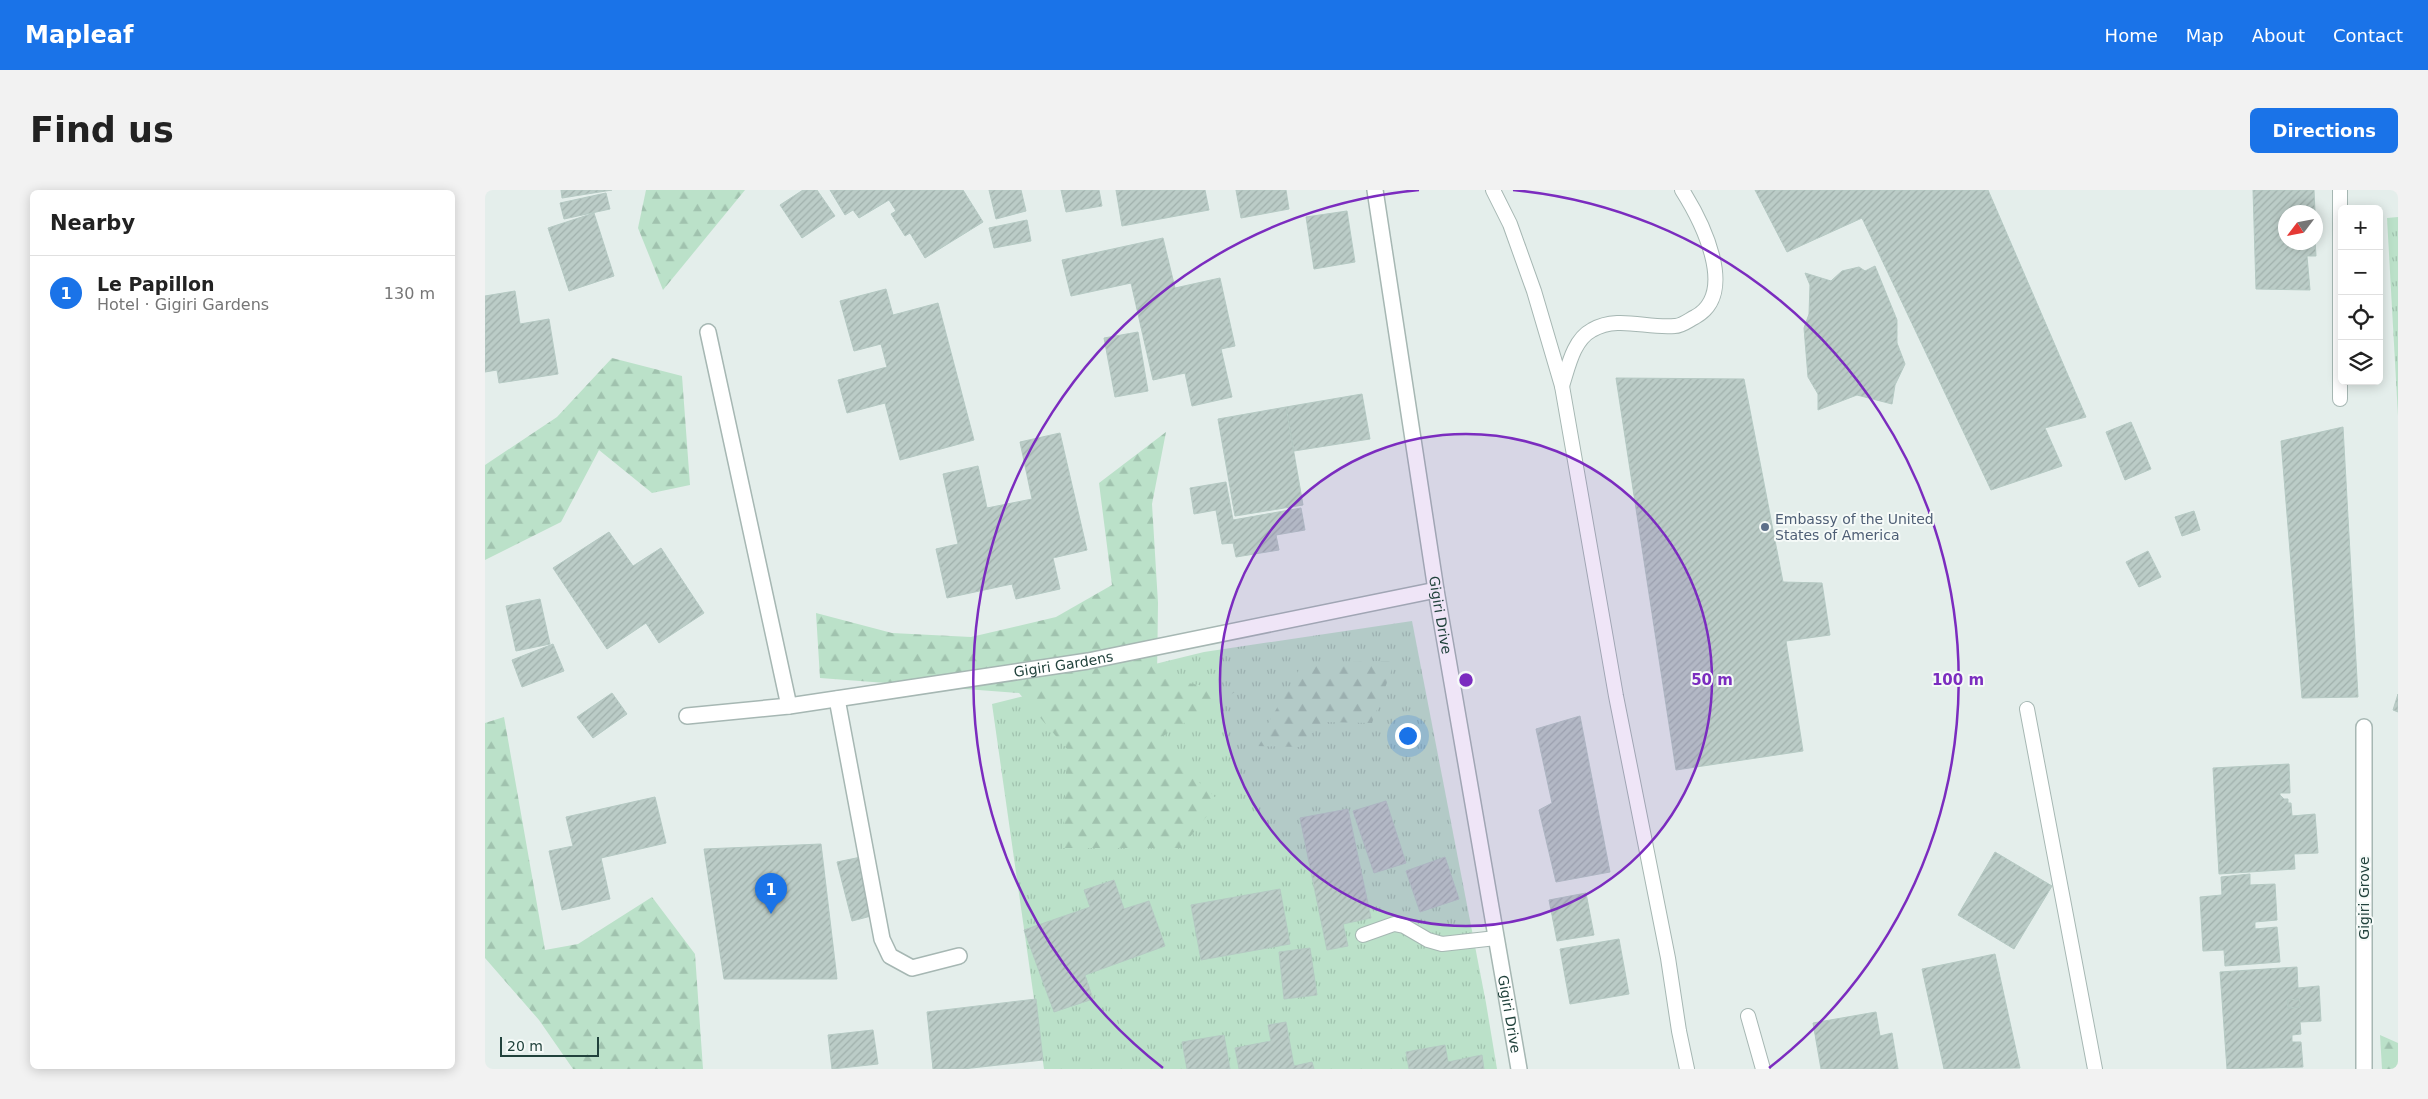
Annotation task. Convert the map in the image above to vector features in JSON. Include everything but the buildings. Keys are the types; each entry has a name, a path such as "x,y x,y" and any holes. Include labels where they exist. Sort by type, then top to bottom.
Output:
{"street":[{"name":"Gigiri Drive","path":"1375,190 1436,590 1519,1069"},
{"path":"708,332 789,706"},
{"name":"Gigiri Gardens","path":"687,716 789,706 1088,661 1436,590"},
{"path":"837,699 882,939 886,948 890,956 912,968 959,956"},
{"name":"Gigiri Grove","path":"2364,1069 2365,727"}],"lane":[{"path":"1493,190 1510,224 1528,274 1562,386 1616,696 1687,1069"},
{"path":"1562,386 1576,348 1591,330 1614,324 1634,322 1658,328 1678,326 1703,313 1714,295 1715,270 1709,244 1682,190"},
{"path":"2339,399 2340,190"},
{"path":"2027,709 2095,1069"},
{"path":"1363,935 1394,924 1404,926 1428,940 1442,944 1496,938"},
{"path":"1748,1016 1763,1069"}],"green space":[{"path":"646,190 745,190 663,290 638,228"},
{"path":"2398,217 2398,416 2387,218"},
{"path":"612,358 682,376 690,485 652,493 599,450 561,522 485,560 485,465 557,417"},
{"path":"1166,432 1152,504 1158,603 1157,677 1235,692 1155,741 1219,801 1181,848 1063,848 1067,749 1019,693 820,678 816,613 892,633 971,637 1056,617 1112,585 1099,483"},
{"path":"1412,621 1497,1069 1044,1069 992,704 1204,652"},
{"path":"1395,661 1372,723 1322,722 1300,747 1255,746 1303,663"},
{"path":"504,717 545,950 578,944 652,897 695,954 703,1069 573,1069 539,1020 485,958 485,723"},
{"path":"2380,1035 2398,1043 2398,1069 2382,1069"}],"place":[{"name":"Embassy of the United States of America","path":"1765,527"},
{"name":"Le Papillon","path":"771,914"}]}
